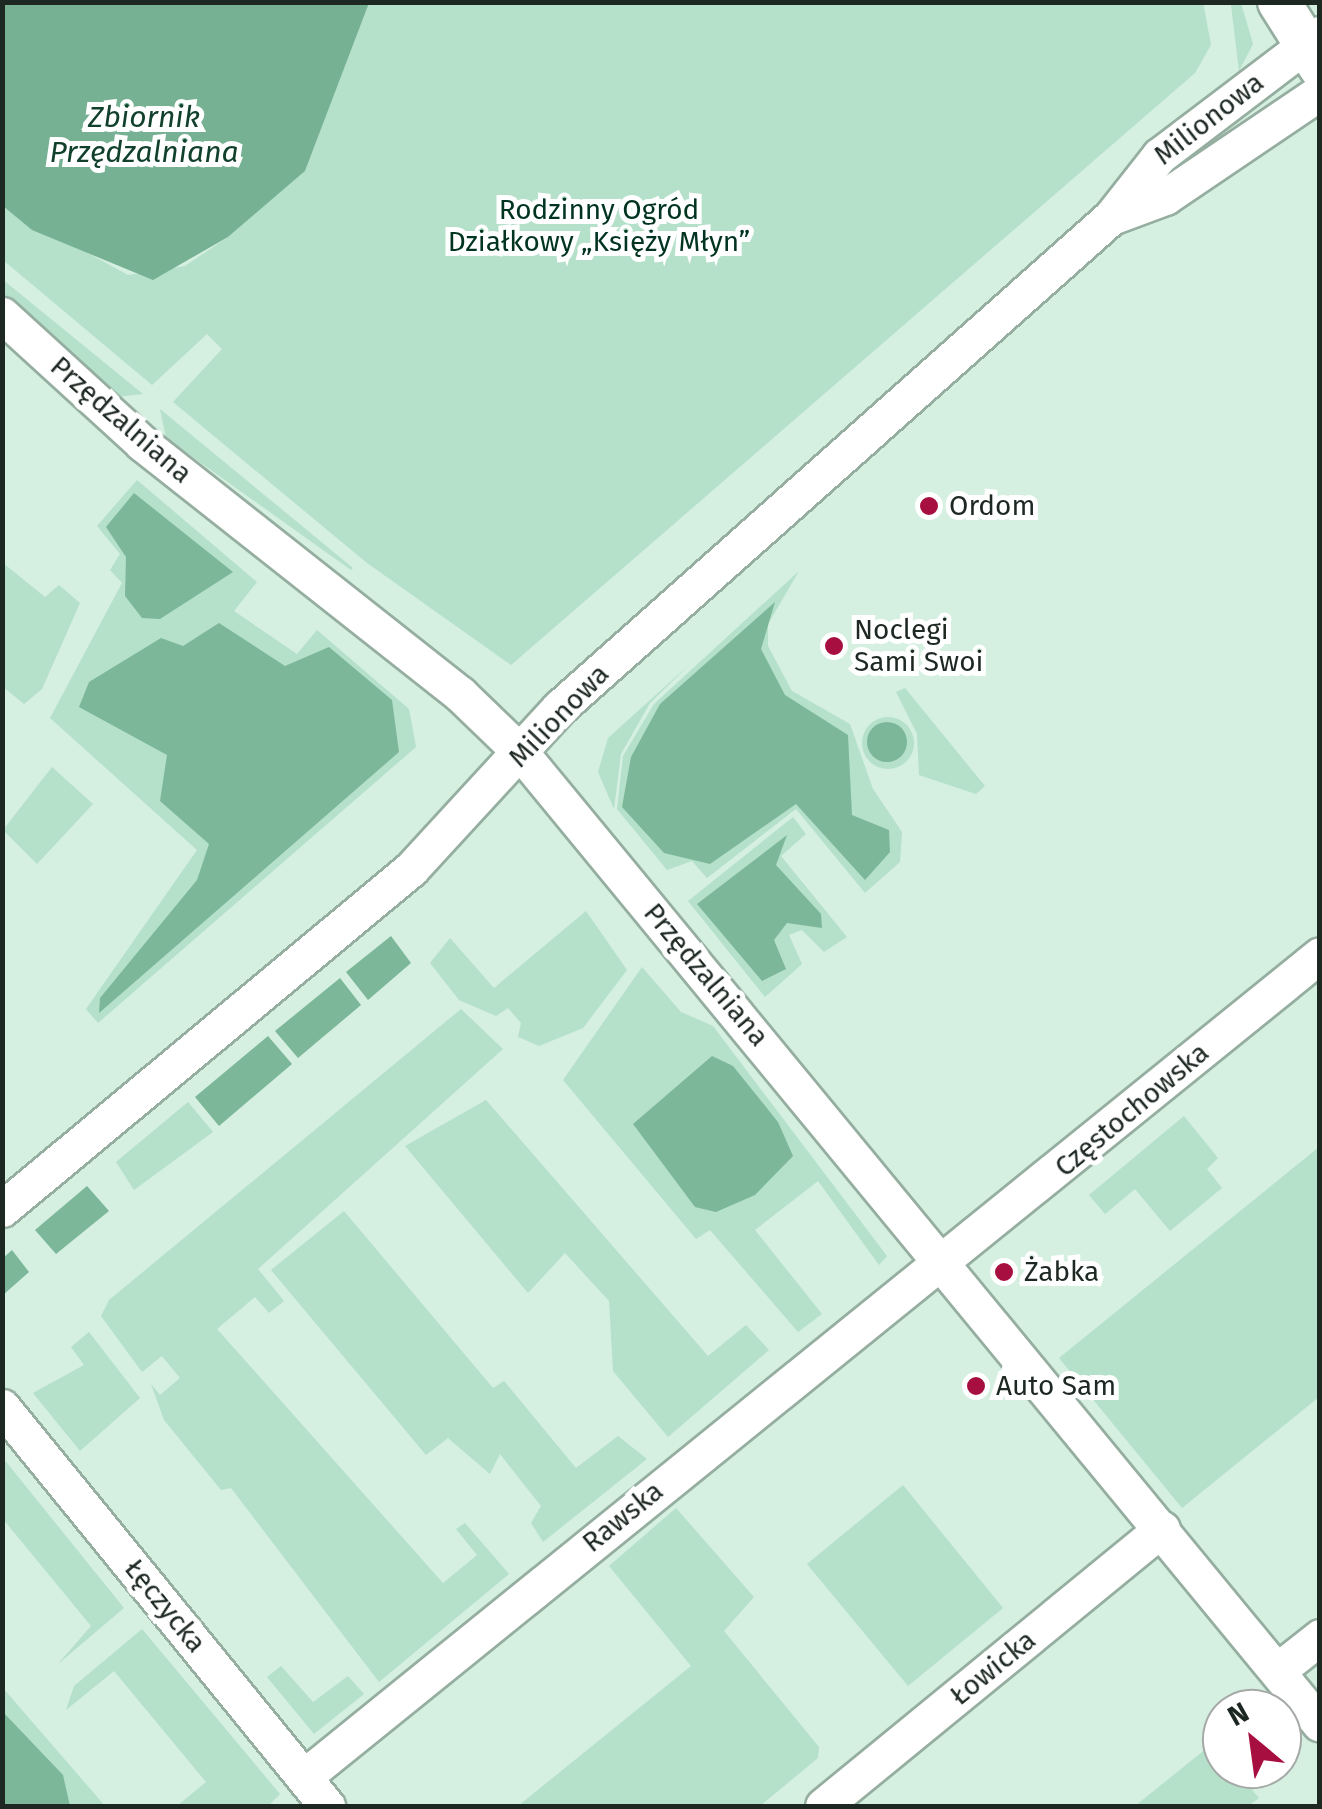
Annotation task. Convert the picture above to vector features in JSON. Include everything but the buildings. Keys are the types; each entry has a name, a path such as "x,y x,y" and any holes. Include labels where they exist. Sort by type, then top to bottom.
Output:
{"main road":[{"path":"1279,2 1315,49"}],"street":[{"name":"Milionowa","path":"2,1209 411,870 560,708 1111,217 1159,156 1315,49"},
{"name":"Milionowa","path":"1111,217 1165,197 1320,92"},
{"name":"Przędzalniana","path":"2,314 151,450 460,694 521,752 1320,1724"},
{"name":"Częstochowska","path":"942,1261 1320,955"},
{"name":"Rawska","path":"304,1776 942,1261"},
{"name":"Łęczycka","path":"2,1407 327,1806"},
{"name":"Łowicka","path":"823,1806 1162,1530"},
{"path":"1278,1671 1320,1638"}],"green space":[{"name":"Rodzinny Ogród Działkowy „Księży Młyn”","path":"1203,2 1211,45 1195,73 511,665 367,563 173,402 222,349 207,334 152,385 3,260 2,206 128,275 185,266 228,237 305,171 369,3"},
{"path":"1241,3 1253,44 1239,71 1231,5"},
{"path":"2,279 143,394 116,397 3,293"},
{"path":"160,409 353,568 166,438"},
{"path":"137,480 257,582 234,611 297,654 317,630 409,709 416,747 98,1023 86,1009 197,850 50,718 122,583 110,570 120,554 97,526"},
{"path":"3,563 45,597 59,585 80,603 42,689 24,704 3,687"},
{"path":"799,571 768,624 768,646 792,691 850,724 873,789 902,832 900,862 865,893 796,809 707,878 692,861 667,870 617,809 623,756 654,704"},
{"path":"690,664 650,703 621,754 614,809 598,772 608,738"},
{"path":"905,688 985,786 976,794 919,775 917,734 896,692"},
{"path":"888,717 906,725 914,743 906,761 888,769 870,761 862,743 870,725"},
{"path":"52,767 93,804 37,864 3,830"},
{"path":"793,817 806,834 781,856 847,937 824,952 802,930 789,935 802,964 765,997 688,901"},
{"path":"586,911 627,970 583,1028 539,1046 518,1037 521,1023 508,1008 496,1016 459,1000 430,963 450,938 494,988"},
{"path":"642,967 681,1012 713,1026 887,1256 879,1265 818,1181 755,1230 822,1314 798,1332 710,1230 696,1239 563,1080"},
{"path":"461,1009 503,1049 258,1269 284,1301 269,1313 255,1297 217,1329 443,1583 477,1555 456,1529 465,1523 509,1574 379,1682 231,1488 221,1490 164,1420 151,1384 160,1395 180,1378 162,1356 142,1372 101,1316 109,1300"},
{"path":"486,1100 708,1356 746,1325 769,1350 668,1437 613,1371 609,1301 565,1253 528,1293 405,1146"},
{"path":"188,1102 213,1132 134,1190 116,1162"},
{"path":"1184,1116 1218,1158 1207,1169 1222,1188 1170,1231 1135,1189 1105,1214 1089,1195"},
{"path":"1319,1147 1319,1397 1182,1508 1059,1358"},
{"path":"344,1211 493,1388 504,1381 576,1468 618,1436 647,1459 543,1542 531,1523 541,1506 500,1454 490,1474 448,1438 426,1455 271,1270"},
{"path":"89,1332 140,1398 80,1451 33,1393 84,1365 71,1347"},
{"path":"3,1458 124,1608 58,1664 91,1626 3,1519"},
{"path":"903,1485 1003,1608 908,1686 807,1564"},
{"path":"676,1508 754,1597 724,1631 819,1747 818,1758 760,1806 518,1806 691,1666 609,1566"},
{"path":"142,1629 280,1794 268,1806 177,1806 206,1782 114,1671 66,1710 74,1686"},
{"path":"281,1666 313,1702 348,1676 364,1694 314,1734 267,1677"},
{"path":"3,1688 105,1806 3,1806"},
{"path":"1202,1752 1202,1789 1251,1789 1259,1798 1248,1806 1135,1806"}],"shaded area":[{"path":"134,493 233,572 160,619 142,618 125,596 126,557 106,527"},
{"path":"775,602 761,649 785,695 848,735 852,815 889,830 890,852 865,880 796,804 710,864 664,853 622,807 631,757 660,704"},
{"path":"219,623 285,666 329,647 392,700 399,752 99,1013 100,998 197,880 209,844 160,801 167,755 79,707 89,682 161,638 183,646"},
{"path":"887,722 901,728 907,742 901,756 887,762 873,756 867,742 873,728"},
{"path":"787,835 776,865 821,914 822,928 787,923 774,940 786,969 762,981 697,904"},
{"path":"391,936 411,963 368,1000 346,972"},
{"path":"340,978 361,1005 298,1058 275,1031"},
{"path":"268,1036 292,1064 219,1126 195,1097"},
{"path":"712,1056 733,1066 778,1122 793,1156 755,1195 716,1212 695,1207 633,1124"},
{"path":"87,1186 109,1211 56,1254 35,1230"},
{"path":"12,1250 29,1272 3,1295 3,1258"},
{"path":"2,1711 63,1775 70,1806 3,1806"}],"water":[{"name":"Zbiornik Przędzalniana","path":"2,3 369,3 305,171 228,237 153,280 32,230 3,206"}],"place":[{"name":"Ordom","path":"929,506"},
{"name":"Noclegi Sami Swoi","path":"834,646"},
{"name":"Żabka","path":"1004,1272"},
{"name":"Auto Sam","path":"976,1386"}]}
